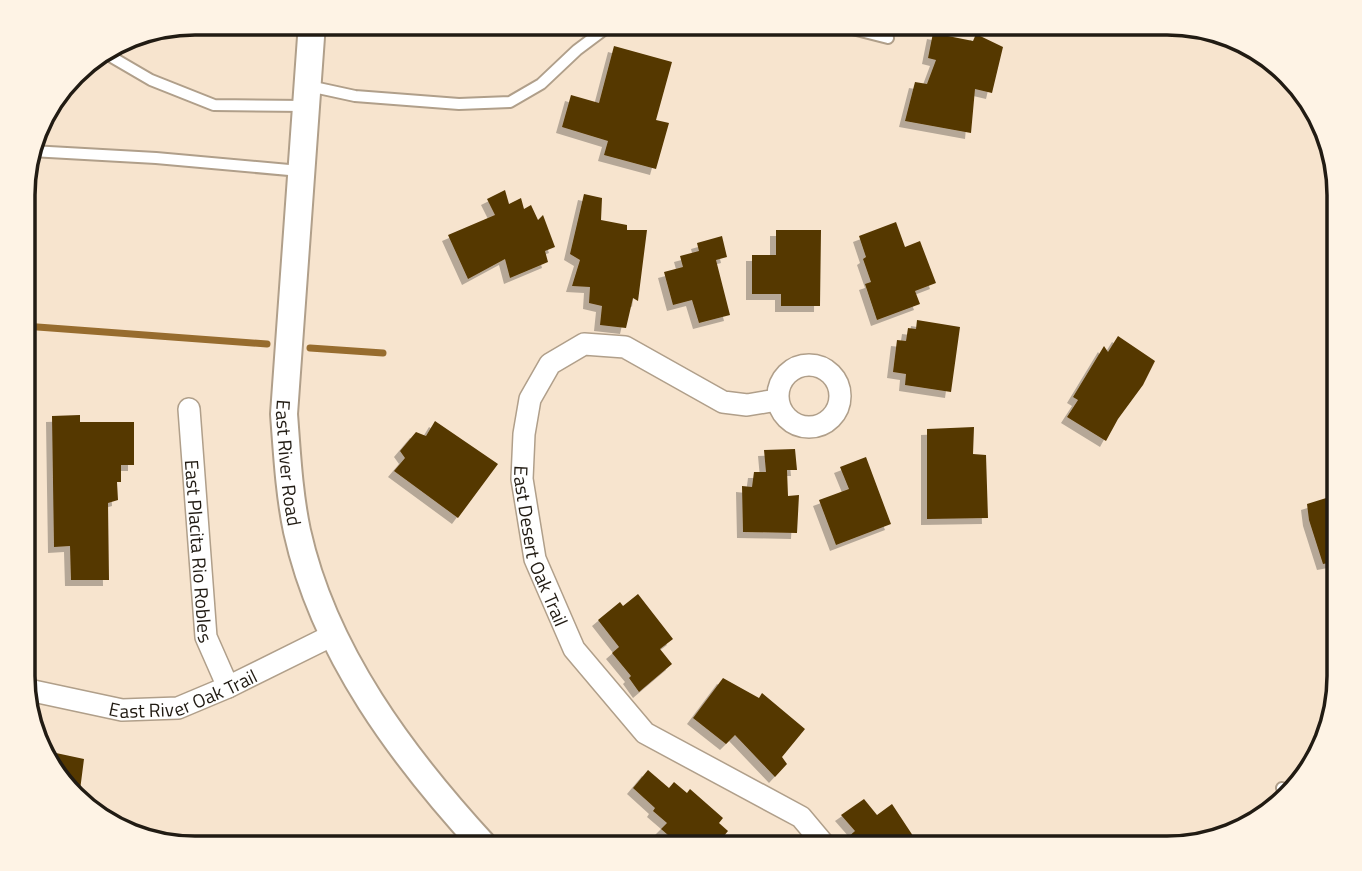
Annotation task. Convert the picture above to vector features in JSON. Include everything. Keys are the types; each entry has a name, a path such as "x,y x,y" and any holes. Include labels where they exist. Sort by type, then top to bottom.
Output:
{"street":[{"name":"East River Road","path":"311,35 284,414 288,472 297,532 333,635 368,699 409,757 476,836"},
{"name":"East Desert Oak Trail","path":"777,400 747,405 723,402 625,347 584,344 550,364 530,399 524,434 522,479 535,559 574,649 645,733 801,817 817,836"},
{"name":"East Placita Rio Robles","path":"188,409 206,637 228,687"},
{"name":"East River Oak Trail","path":"36,692 122,710 178,708 228,687 333,635"}],"lane":[{"path":"113,58 151,80 214,104 306,96 355,96 460,104 510,102 541,84 597,35"},
{"path":"876,35 888,38"},
{"path":"41,151 300,171"}],"building":[{"path":"933,35 973,41 978,35 1003,47 992,93 975,89 971,133 905,121 915,82 927,84 936,60 928,58"},
{"path":"614,46 672,62 656,120 669,123 656,169 604,155 608,141 562,127 571,95 599,103"},
{"path":"505,190 509,204 521,198 524,209 531,205 538,220 543,215 555,247 545,251 548,262 510,278 505,259 468,279 448,235 495,215 487,199"},
{"path":"584,194 602,198 601,220 627,225 627,230 647,230 638,301 633,298 626,328 600,325 602,306 589,303 590,287 572,286 580,260 570,254"},
{"path":"896,222 905,247 920,241 936,283 915,291 920,304 877,320 865,284 871,282 859,236"},
{"path":"776,230 821,230 820,306 781,306 781,294 752,294 752,255 776,255"},
{"path":"722,236 727,257 716,260 730,315 699,323 692,300 673,305 664,272 683,267 680,256 699,251 697,243"},
{"path":"917,320 960,327 951,392 905,385 906,374 893,372 897,340 906,341 908,328 916,329"},
{"path":"1118,336 1155,361 1143,385 1118,419 1106,441 1067,417 1078,400 1073,397 1104,346 1108,352"},
{"path":"80,415 80,422 134,422 134,465 121,465 121,482 117,482 118,500 108,503 109,580 71,580 70,546 54,547 52,416"},
{"path":"435,421 498,464 458,518 394,471 405,458 400,451 416,432 426,436"},
{"path":"974,427 973,454 986,455 988,518 927,519 927,429"},
{"path":"795,449 797,470 787,470 788,496 799,495 797,533 743,532 742,486 752,487 754,472 766,472 764,450"},
{"path":"866,457 891,524 836,545 819,500 849,489 840,467"},
{"path":"1327,498 1327,563 1323,564 1309,520 1307,504"},
{"path":"638,594 673,639 660,649 672,664 639,692 629,678 631,676 612,653 619,647 598,620 620,602 623,606"},
{"path":"723,678 759,698 762,693 805,729 782,757 787,764 775,777 735,735 726,744 693,718"},
{"path":"54,753 84,759 80,787"},
{"path":"648,770 669,788 674,782 687,793 690,789 723,818 719,823 728,831 724,836 669,836 661,829 667,823 633,788"},
{"path":"864,799 877,815 892,804 913,836 849,836 855,831 841,815"}],"waterway":[{"path":"35,327 267,344"},
{"path":"310,348 383,353"}]}
